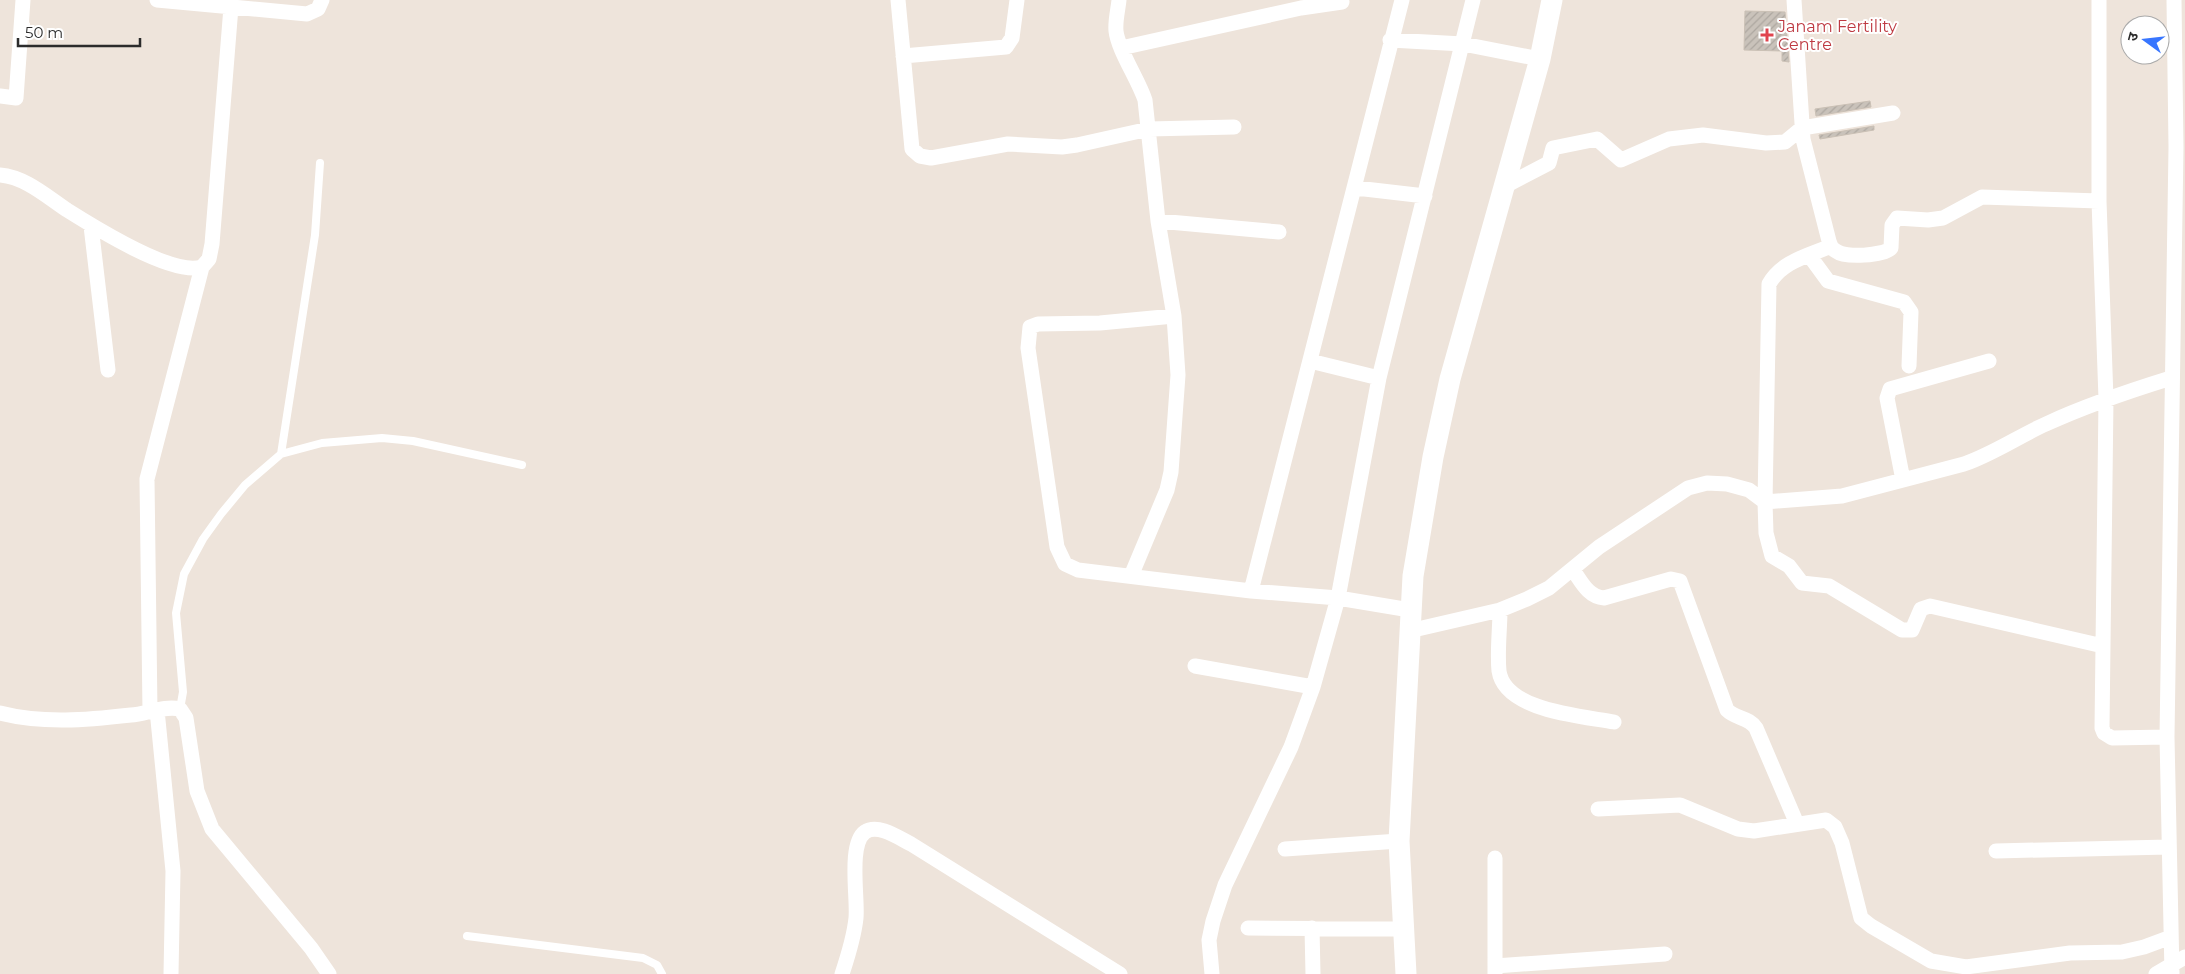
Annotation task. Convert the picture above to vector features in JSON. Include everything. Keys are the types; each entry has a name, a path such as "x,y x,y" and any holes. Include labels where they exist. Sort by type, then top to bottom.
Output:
{"street":[{"path":"0,96 16,98 23,0"},
{"path":"158,0 216,2 231,7 307,14 318,9 322,0"},
{"path":"898,0 912,149 920,156 931,158 1008,144 1078,146 1149,129 1234,126"},
{"path":"903,56 1006,47 1012,38 1017,0"},
{"path":"1119,0 1116,28 1121,48 1138,80 1149,129 1158,221 1174,316 1178,375 1172,472 1167,490 1131,576"},
{"path":"1251,591 1356,188 1390,40 1402,0"},
{"path":"1212,974 1209,940 1212,921 1225,884 1291,747 1313,687 1338,598 1379,378 1473,0"},
{"path":"1406,974 1400,841 1410,610 1421,528 1450,379 1540,59 1552,0"},
{"path":"1794,0 1805,152 1831,246 1836,251 1843,254 1883,254 1891,248 1892,225 1897,218 1928,220 1943,218 1982,197 2098,201"},
{"path":"2099,0 2098,201 2106,399 2103,646 2104,733 2112,738 2168,737"},
{"path":"2156,974 2178,964 2171,937 2168,847 2171,378 2180,111 2174,0"},
{"path":"1121,48 1301,8 1342,2"},
{"path":"171,974 173,872 154,711 147,479 198,293 202,267 209,259 212,244 231,7"},
{"path":"1390,40 1463,44 1540,59"},
{"path":"1503,187 1549,163 1553,148 1597,139 1621,160 1669,139 1703,135 1766,143 1785,142 1802,128 1893,112"},
{"path":"0,176 18,178 92,226 167,263 186,268 202,267"},
{"path":"1356,188 1425,196"},
{"path":"1158,221 1279,232"},
{"path":"92,226 108,370"},
{"path":"1831,246 1796,259 1775,274 1769,284 1765,502 1766,533 1772,556 1789,566 1802,583 1829,586 1902,630 1912,630 1921,609 1930,606 2103,646"},
{"path":"1809,255 1828,281 1904,302 1910,312 1908,366"},
{"path":"1174,316 1100,323 1038,324 1030,327 1028,335 1060,557 1065,564 1078,570 1251,591 1363,601 1410,610"},
{"path":"1310,361 1379,378"},
{"path":"1903,480 1887,398 1890,389 1989,361"},
{"path":"1409,631 1500,610 1549,588 1622,530 1688,488 1707,483 1727,484 1749,490 1765,502 1834,498 1977,459 2048,423 2106,399 2171,378"},
{"path":"1573,570 1591,594 1604,598 1672,580 1680,582 1727,710 1748,719 1756,728 1797,824"},
{"path":"1500,610 1499,671 1507,689 1515,696 1534,705 1614,722"},
{"path":"1195,666 1313,687"},
{"path":"0,712 68,721 154,711 169,707 180,709 186,718 197,791 212,829 311,948 328,974"},
{"path":"1598,809 1671,804 1689,808 1746,831 1819,820 1830,822 1838,832 1842,843 1861,918 1871,926 1931,961 1966,967 2070,953 2122,952 2144,947 2171,937"},
{"path":"842,974 851,948 856,917 855,856 858,842 863,833 869,830 890,833 911,844 1120,974"},
{"path":"1285,849 1400,841"},
{"path":"1996,851 2168,847"},
{"path":"1495,858 1495,970 1665,954"},
{"path":"1248,928 1404,929"},
{"path":"1312,928 1313,974"}],"lane":[{"path":"281,454 315,235 320,163"},
{"path":"180,709 183,692 176,613 184,574 203,540 221,514 245,485 281,454 322,444 382,438 413,441 522,465"},
{"path":"467,936 643,958 657,965 662,974"}],"building":[{"path":"1745,11 1785,12 1789,62 1782,61 1782,51 1744,50"},
{"path":"1870,101 1871,107 1816,116 1815,109"},
{"path":"1874,126 1874,130 1820,139 1819,135"}],"place":[{"name":"Janam Fertility Centre","path":"1767,35"}]}
